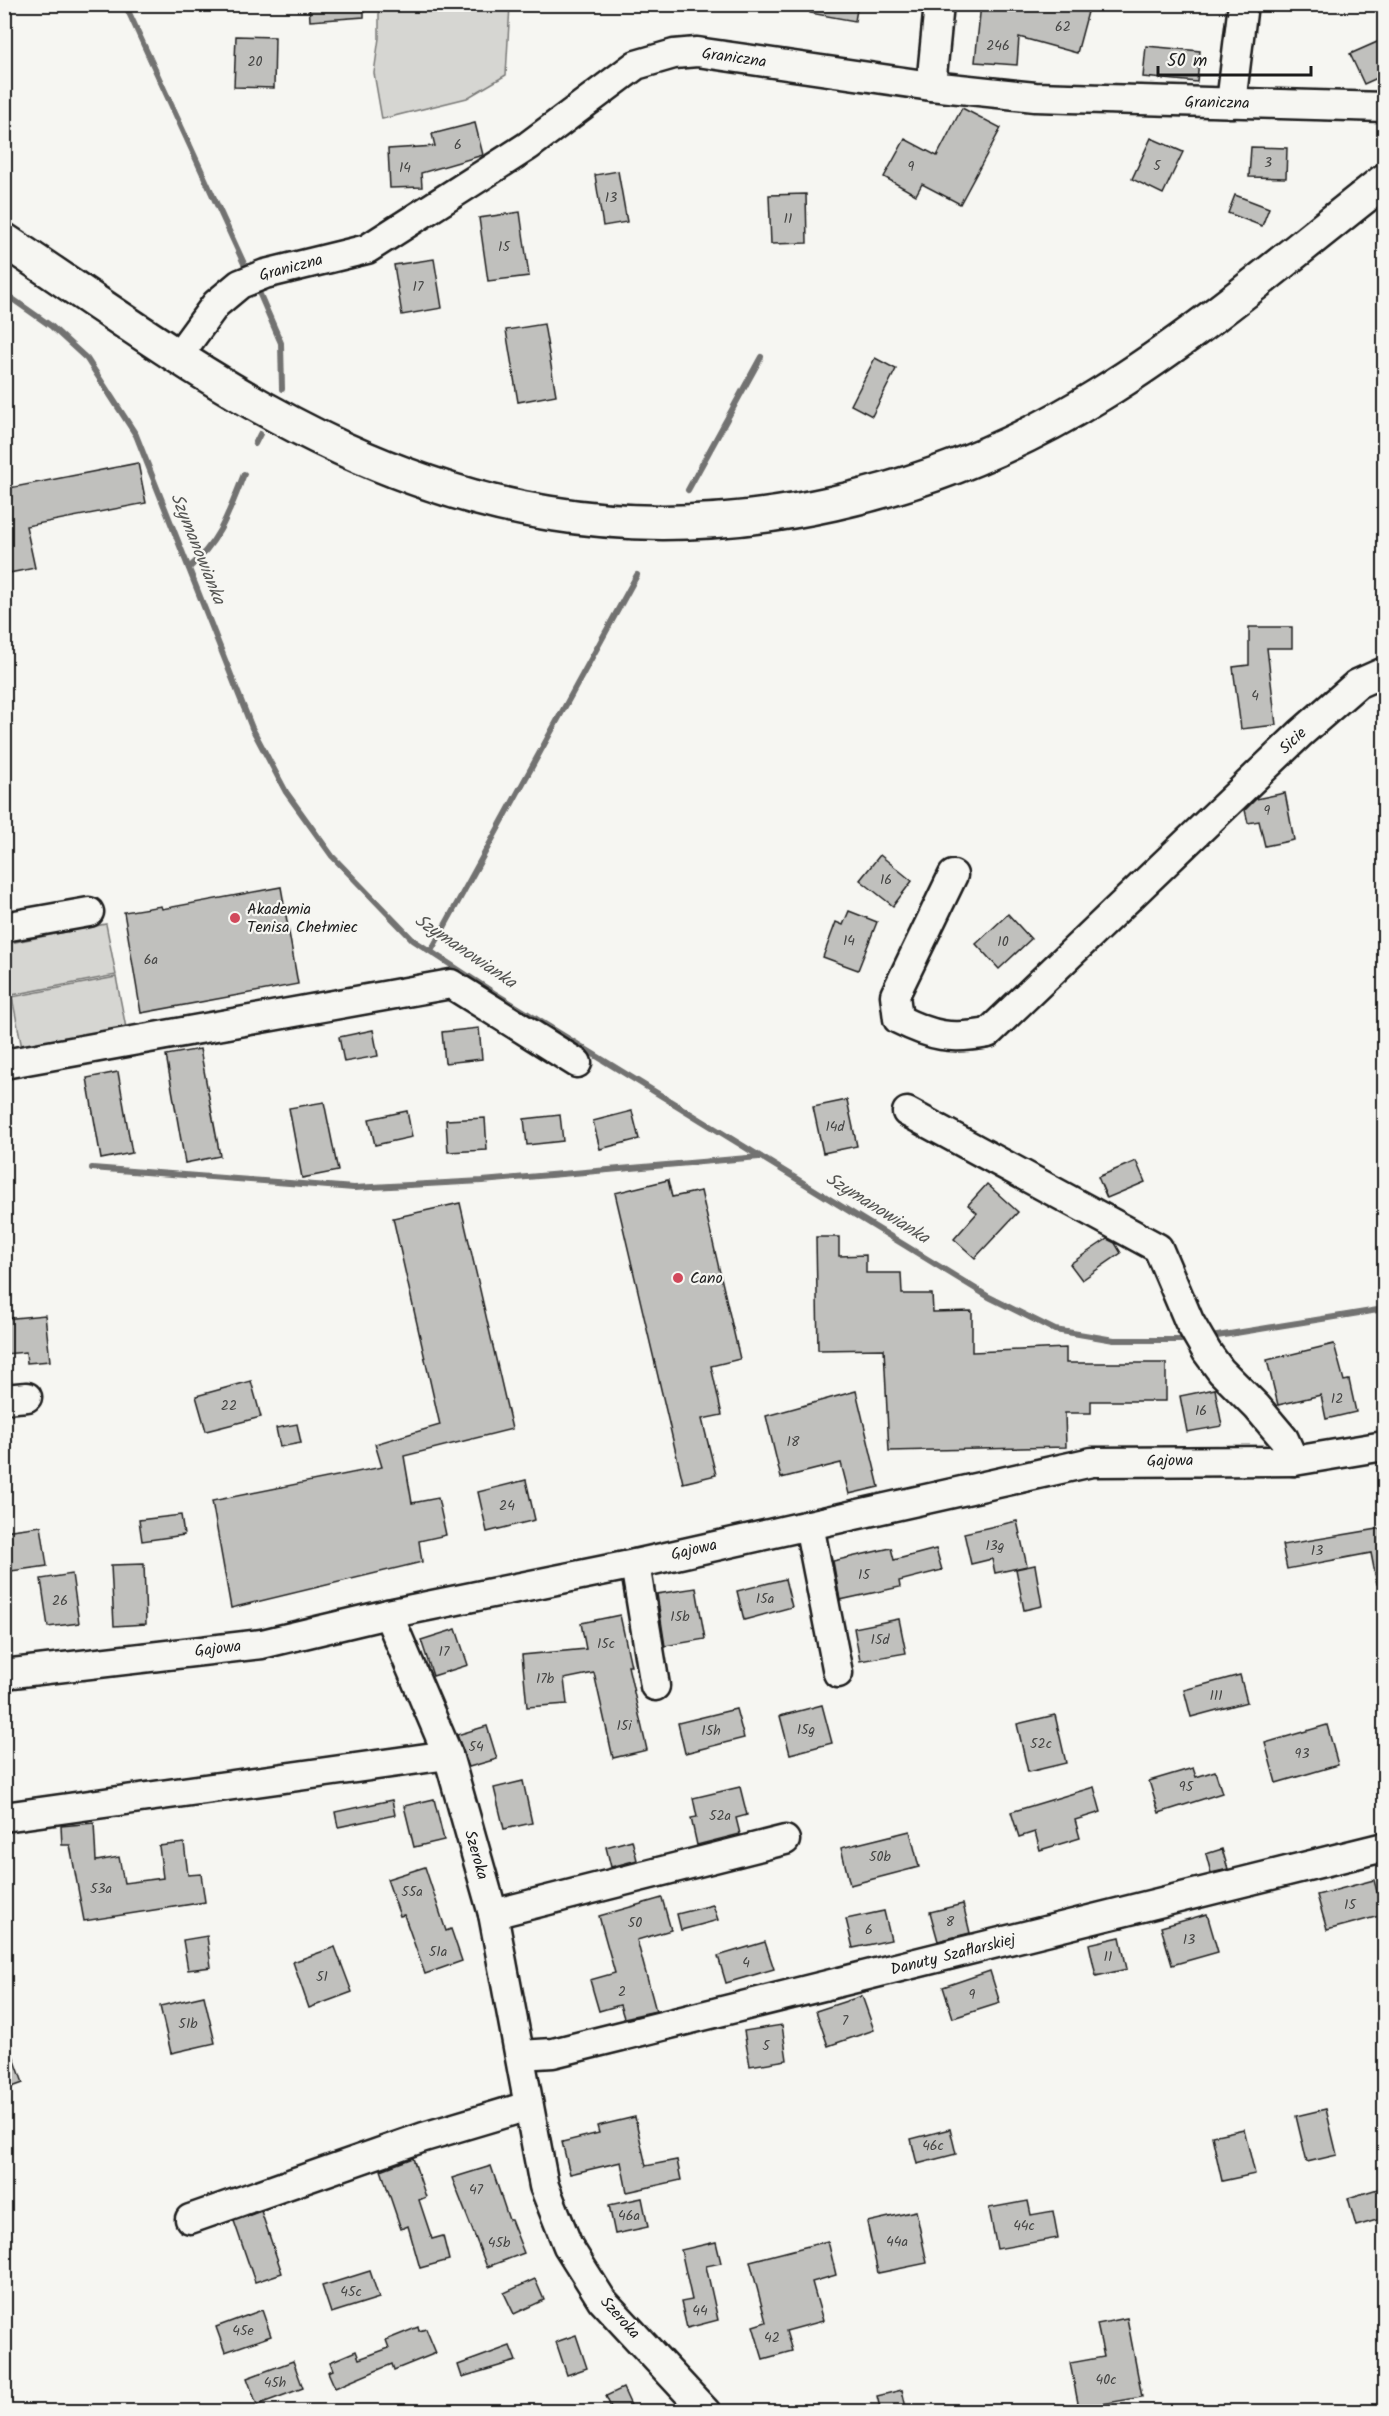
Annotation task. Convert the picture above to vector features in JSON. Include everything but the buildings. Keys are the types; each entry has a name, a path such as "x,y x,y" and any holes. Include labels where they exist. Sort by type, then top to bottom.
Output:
{"main road":[{"path":"4,240 230,390 322,439 397,472 465,495 548,513 634,522 705,521 815,507 881,492 963,464 1034,431 1096,397 1160,356 1384,181"}],"street":[{"path":"931,87 939,4"},
{"path":"1231,104 1243,4"},
{"name":"Graniczna","path":"178,356 216,304 240,284 266,274 367,249 528,146 636,64 674,54 697,52 931,87 1035,97 1384,107"},
{"name":"Sicie","path":"953,875 895,995 898,1019 920,1030 959,1039 988,1033 1357,684 1384,672"},
{"path":"4,927 89,912"},
{"path":"4,1064 451,984 577,1063"},
{"path":"907,1112 1158,1248 1189,1321 1207,1352 1221,1371 1257,1407 1284,1439 1294,1461"},
{"name":"Gajowa","path":"4,1674 262,1644 388,1614 635,1564 1092,1462 1294,1461 1384,1446"},
{"path":"809,1525 838,1673"},
{"path":"635,1564 655,1686"},
{"name":"Szeroka","path":"388,1614 448,1755 493,1914 544,2186 568,2246 602,2300 706,2412"},
{"path":"4,1817 448,1755"},
{"path":"493,1914 785,1840"},
{"name":"Danuty Szaflarskiej","path":"520,2055 553,2053 1384,1847"},
{"path":"190,2219 424,2137 528,2106"}],"shaded area":[{"path":"379,5 510,5 506,75 467,98 382,119 374,73 379,38"},
{"path":"106,924 116,975 12,995 5,944"},
{"path":"116,977 126,1028 22,1048 12,997"}],"waterway":[{"path":"125,4 246,268"},
{"path":"258,290 281,343 282,389"},
{"name":"Szymanowianka","path":"4,293 51,326 87,359 136,435 252,728 286,792 332,856 413,940 494,993 989,1297 1055,1330 1114,1340 1181,1340"},
{"path":"688,490 761,357"},
{"path":"255,444 260,434"},
{"path":"189,568 200,558 216,536 244,474"},
{"path":"431,951 637,575"},
{"path":"92,1168 354,1188 482,1181 759,1157"},
{"name":"Szymanowianka","path":"1211,1337 1384,1309"}],"place":[{"name":"Akademia Tenisa Chełmiec","path":"235,918"},
{"name":"Cano","path":"678,1278"}]}
